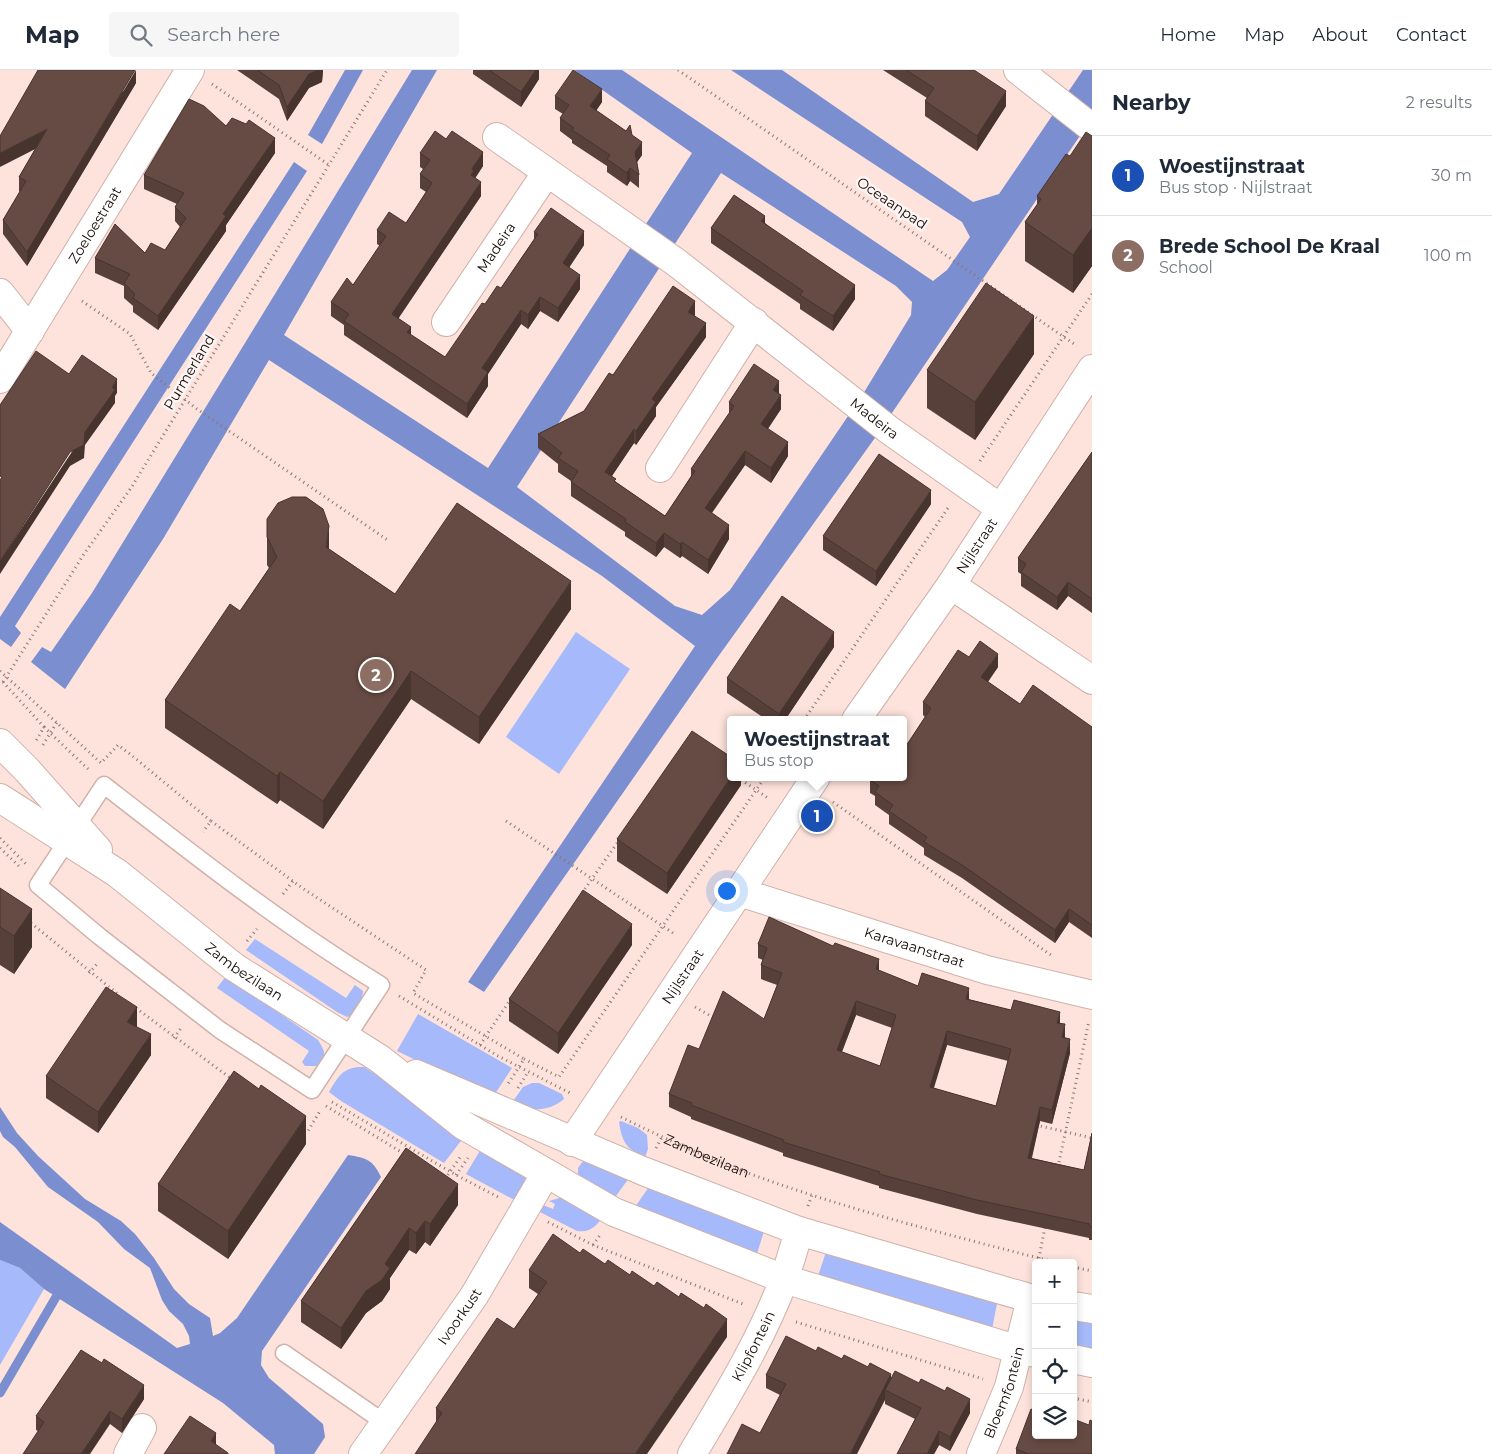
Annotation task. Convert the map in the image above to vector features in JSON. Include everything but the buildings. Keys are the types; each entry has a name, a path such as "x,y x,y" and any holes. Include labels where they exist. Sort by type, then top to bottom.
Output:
{"street":[{"path":"1018,70 1092,128"},
{"name":"Zoeloestraat","path":"0,379 58,285 198,75"},
{"name":"Madeira","path":"497,137 677,263 847,395 889,430 1000,508"},
{"name":"Madeira","path":"446,322 547,172"},
{"path":"0,293 30,331"},
{"path":"660,468 754,322"},
{"name":"Nijlstraat","path":"859,716 951,585 1000,508 1088,360"},
{"path":"951,585 1092,680"},
{"name":"Zambezilaan","path":"0,743 22,765 73,834 116,873 234,967 380,1059 464,1125 614,1212 784,1279 1028,1351"},
{"name":"Nijlstraat","path":"546,1173 572,1142 813,781"},
{"name":"Zambezilaan","path":"0,798 73,834"},
{"name":"Karavaanstraat","path":"739,892 987,970 1053,986 1091,1005"},
{"name":"Zambezilaan","path":"380,1059 572,1142 799,1231 1032,1300"},
{"name":"Ivoorkust","path":"363,1454 474,1296 546,1173"},
{"name":"Klipfontein","path":"692,1454 716,1416 768,1314 784,1279 799,1231"},
{"name":"Bloemfontein","path":"980,1454 1009,1387 1028,1351 1033,1304"},
{"path":"1077,1307 1092,1309"},
{"path":"1077,1361 1092,1363"},
{"path":"128,1454 142,1428"}],"lane":[{"path":"104,785 188,850 330,954 382,985 312,1090 220,1030 111,946 38,885 104,785"},
{"path":"284,1353 385,1423"}],"path":[{"name":"Purmerland","path":"2,682 7,677 84,554 131,488 387,70"},
{"name":"Oceaanpad","path":"678,70 990,284 1063,336 1088,360"},
{"path":"198,75 329,165"},
{"path":"58,285 130,334 151,373 185,400 389,541"},
{"path":"807,716 1092,294"},
{"path":"0,671 101,763 118,745 211,822 301,887 426,970 413,993 485,1037"},
{"path":"44,727 104,785"},
{"path":"743,781 791,813"},
{"path":"524,1059 559,1077 664,927 762,781"},
{"path":"813,781 1058,960 1053,986"},
{"path":"506,821 699,951"},
{"path":"188,850 211,822"},
{"path":"581,895 625,831"},
{"path":"0,838 31,868 38,885"},
{"path":"89,973 111,946"},
{"name":"Zambezilaan","path":"382,985 480,1045 595,1105 662,1137 769,1181 906,1224 1043,1259"},
{"path":"670,994 718,1020"},
{"path":"480,1045 512,998"},
{"path":"1058,1169 1091,1005"},
{"path":"1030,1124 1092,1138"},
{"path":"1039,1258 1046,1224"},
{"path":"1077,1268 1092,1272"},
{"path":"1077,1399 1092,1402"}],"shaded area":[{"path":"345,70 363,70 322,144 308,135"},
{"path":"412,70 437,70 284,335 488,468 692,153 574,70 622,70 933,281 947,270 970,237 962,222 731,70 782,70 973,202 999,194 1083,70 1092,70 1092,118 877,435 715,661 484,992 468,982 695,646 602,576 269,360 163,539 65,689 31,662 42,647 51,652 92,593","holes":["721,173 896,286 912,302 911,315 863,394 730,590 702,615 675,606 517,487"]},
{"path":"294,162 307,171 15,626 21,633 11,647 0,639 0,617"},
{"path":"576,632 630,669 559,774 506,737"},
{"path":"255,939 346,998 355,985 363,991 362,999 355,1014 347,1017 337,1012 246,950"},
{"path":"226,976 318,1040 324,1053 319,1066 305,1066 302,1062 309,1051 217,988"},
{"path":"418,1014 512,1068 493,1097 397,1051"},
{"path":"364,1067 467,1133 444,1163 329,1092 342,1073 351,1068"},
{"path":"532,1083 539,1083 562,1094 564,1099 552,1106 539,1109 518,1107 511,1104 523,1087"},
{"path":"0,1107 17,1133 38,1156 85,1199 121,1221 135,1234 154,1258 174,1289 189,1304 210,1318 213,1336 220,1333 237,1318 348,1155 360,1157 372,1163 381,1177 262,1351 261,1365 269,1378 323,1424 325,1437 314,1454 275,1454 274,1445 223,1403 44,1289 20,1268 0,1260 0,1222 177,1348 190,1344 189,1336 183,1324 169,1311 162,1300 150,1268 124,1249 98,1222 48,1187 15,1147 3,1137 0,1131"},
{"path":"621,1121 638,1128 647,1135 648,1149 645,1157 633,1151 626,1144 620,1129 619,1122"},
{"path":"484,1144 523,1174 527,1182 518,1202 466,1174"},
{"path":"584,1160 632,1174 613,1200 578,1175 578,1168"},
{"path":"653,1181 765,1228 755,1260 633,1210"},
{"path":"563,1197 605,1213 594,1227 586,1231 577,1231 538,1211 543,1205 553,1209 555,1204 549,1201"},
{"path":"827,1249 998,1298 991,1335 816,1282"},
{"path":"0,1260 20,1268 44,1289 0,1365"},
{"path":"1077,1315 1092,1318 1092,1358 1077,1355"}],"waterway":[{"path":"0,1393 56,1297"}],"place":[{"name":"Brede School De Kraal","path":"376,675"},
{"name":"Woestijnstraat","path":"817,816"}]}
